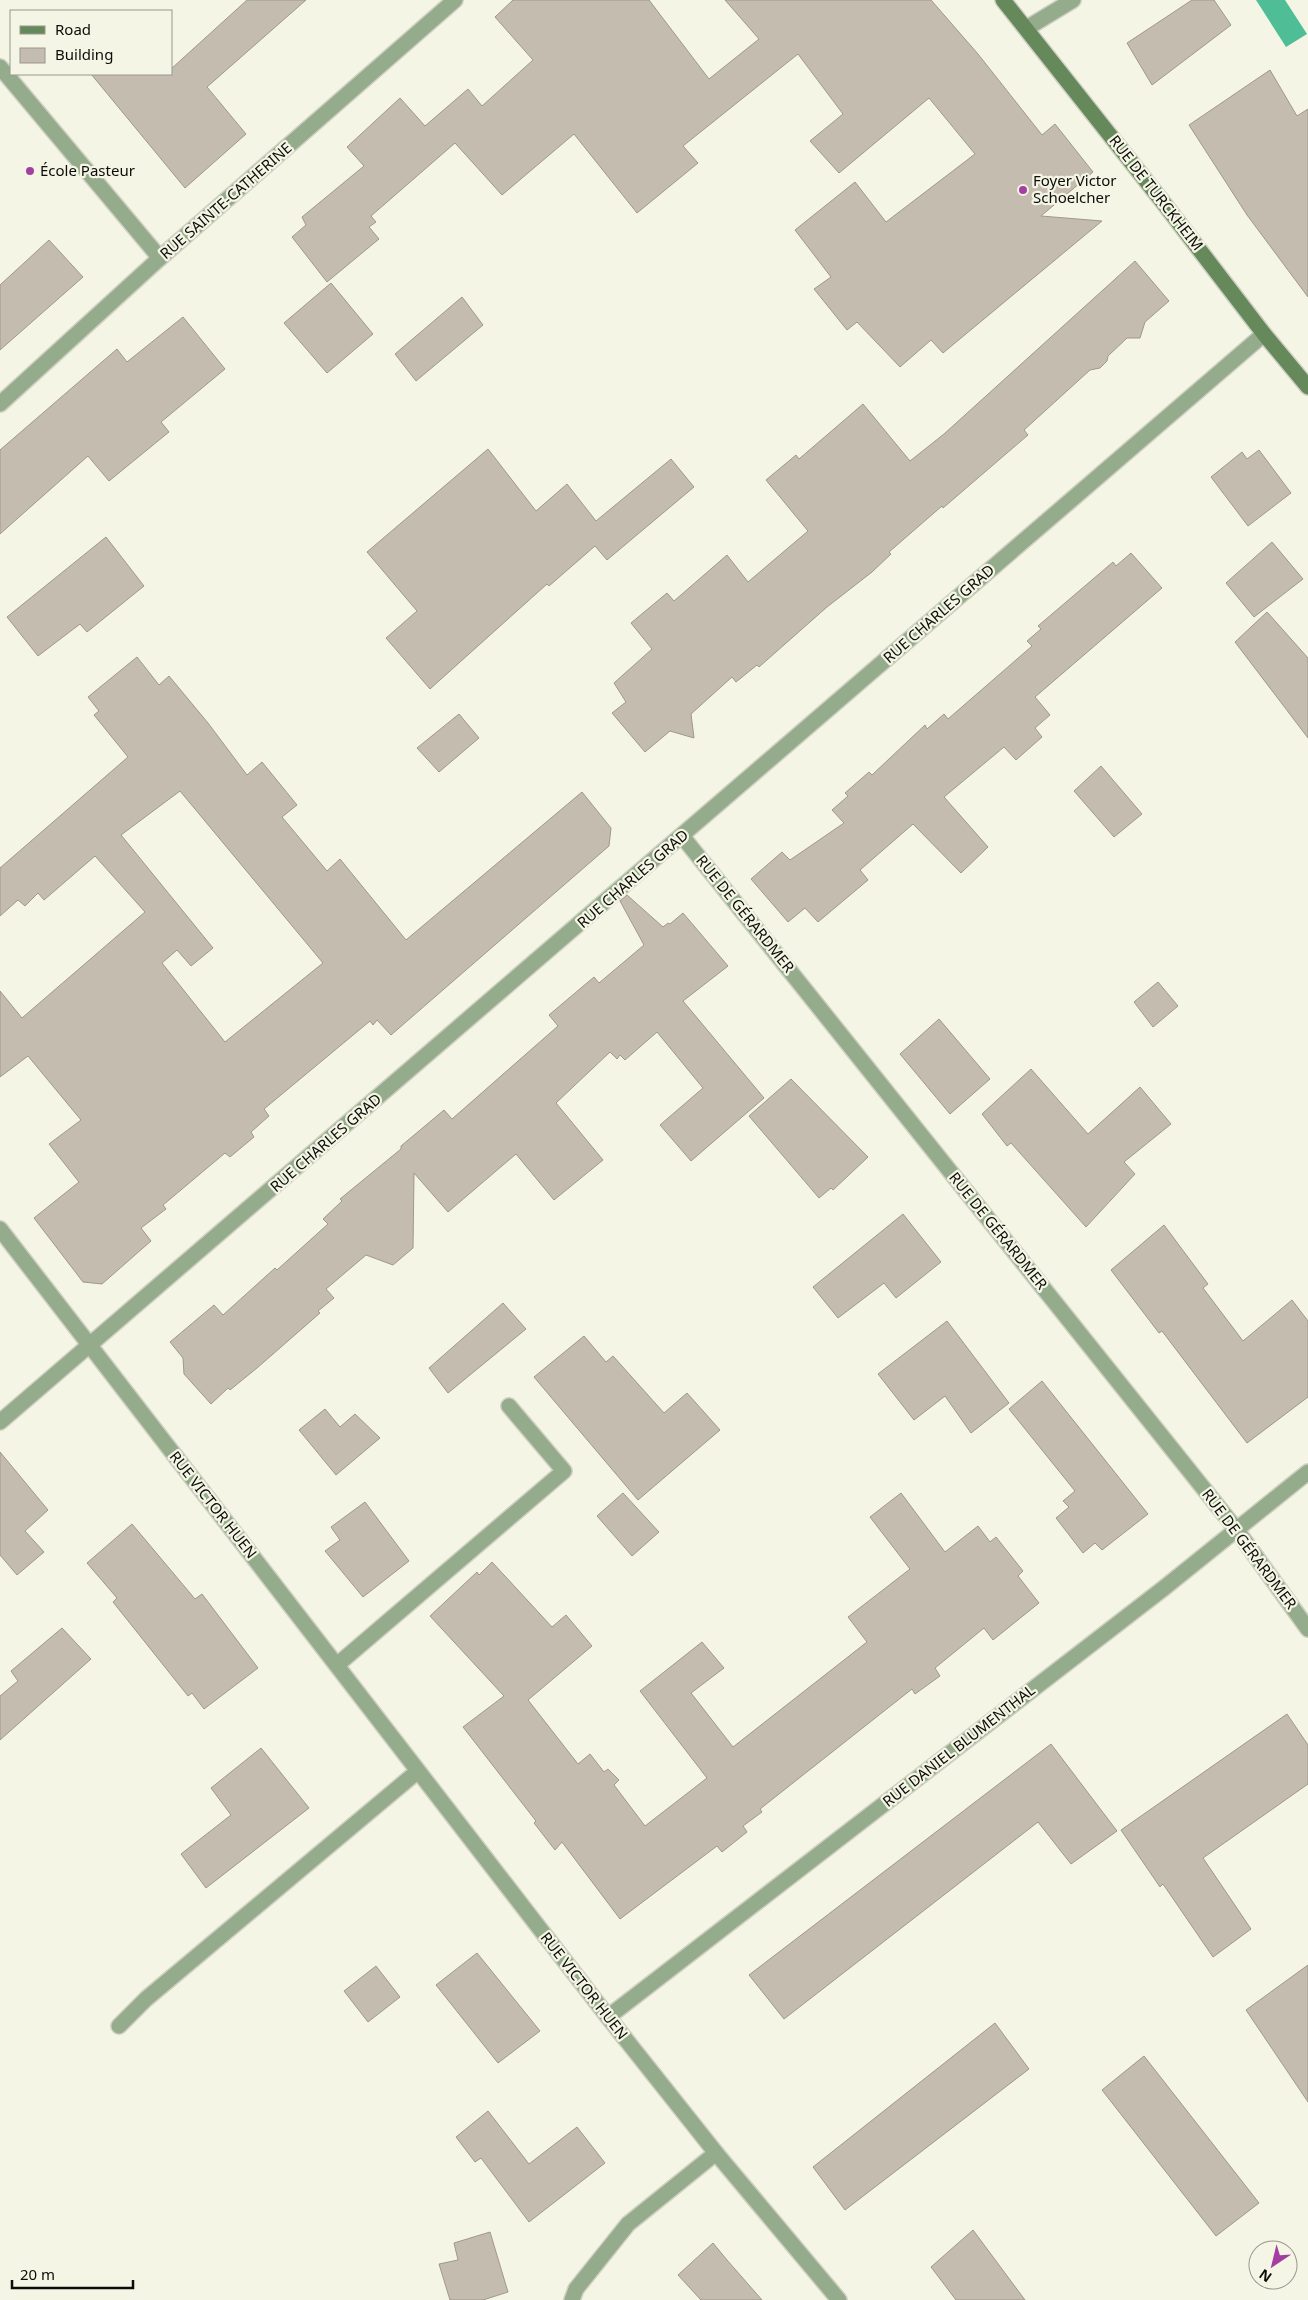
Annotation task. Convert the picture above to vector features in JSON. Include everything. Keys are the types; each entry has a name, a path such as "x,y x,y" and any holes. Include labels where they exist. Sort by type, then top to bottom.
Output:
{"street":[{"name":"RUE SAINTE-CATHERINE","path":"0,404 160,258 455,0"},
{"name":"RUE DE TURCKHEIM","path":"1003,0 1027,28 1264,334 1308,387"},
{"path":"1027,28 1073,0"},
{"path":"0,67 160,258"},
{"name":"RUE CHARLES GRAD","path":"0,1422 1264,334"},
{"name":"RUE DE GÉRARDMER","path":"682,836 1236,1529 1308,1629"},
{"name":"RUE VICTOR HUEN","path":"0,1229 608,2017 716,2153 839,2300"},
{"path":"337,1665 564,1470 509,1406"},
{"name":"RUE DANIEL BLUMENTHAL","path":"608,2017 1164,1588 1308,1472"},
{"path":"119,2026 146,1999 418,1770"},
{"path":"572,2300 576,2288 628,2224 716,2153"}],"shaded area":[{"path":"1256,0 1285,0 1307,34 1286,47"}],"building":[{"path":"247,0 306,0 207,87 246,134 185,188 92,75 172,75 172,68"},
{"path":"513,0 649,0 709,79 759,39 725,0 931,0 978,54 1042,135 1055,124 1093,172 1041,216 1102,221 943,353 931,340 900,367 857,322 847,330 814,289 831,277 795,230 855,182 886,222 975,154 929,98 839,173 810,141 843,114 798,54 683,146 698,163 637,213 574,134 502,195 455,143 371,216 376,222 369,227 379,239 327,282 292,237 306,225 302,217 364,166 347,147 400,98 425,126 468,89 482,106 533,60 495,17"},
{"path":"1192,0 1214,0 1231,25 1152,85 1127,43"},
{"path":"1270,70 1297,116 1308,109 1308,297 1247,215 1189,125"},
{"path":"49,240 83,277 0,350 0,285"},
{"path":"1135,261 1169,301 1145,322 1140,338 1127,338 1108,356 1107,361 1100,368 1090,370 1024,430 1028,435 943,508 942,506 889,552 891,554 872,572 827,607 759,667 757,665 736,682 732,677 691,714 694,738 670,731 645,752 612,713 626,702 614,683 652,649 631,623 667,593 674,601 727,555 748,582 808,531 766,480 796,455 799,459 863,404 910,461 944,434"},
{"path":"331,283 373,334 327,373 284,323"},
{"path":"462,297 483,325 416,381 395,354"},
{"path":"183,317 225,369 161,422 169,432 109,481 88,456 0,534 0,450 117,349 127,362"},
{"path":"488,449 536,511 567,484 596,521 671,459 694,487 607,560 595,546 549,586 547,584 430,689 386,638 417,611 367,552"},
{"path":"1259,450 1291,493 1248,526 1211,477 1242,452 1247,459"},
{"path":"106,537 144,586 87,632 80,624 38,656 7,617"},
{"path":"1272,542 1303,579 1254,617 1226,583"},
{"path":"1131,553 1162,588 1035,697 1050,715 1035,728 1042,737 1016,760 1004,747 944,797 988,847 961,873 913,824 860,870 868,880 818,922 805,908 788,922 751,879 782,852 790,860 844,823 832,810 848,796 845,793 869,772 872,775 925,725 927,729 944,714 948,719 1032,646 1027,641 1041,629 1038,626 1113,562 1116,566"},
{"path":"1267,612 1308,658 1308,738 1235,642"},
{"path":"137,657 159,685 169,676 208,723 247,775 262,762 297,805 282,817 327,871 340,859 406,940 582,792 611,828 609,846 391,1035 377,1020 373,1025 370,1021 264,1109 269,1116 251,1132 254,1137 230,1157 225,1153 163,1205 166,1209 141,1228 151,1241 102,1284 83,1282 34,1218 79,1182 49,1144 81,1120 28,1056 0,1077 0,991 22,1018 145,912 95,856 44,900 38,893 25,906 18,900 0,916 0,868 128,757 94,715 99,711 88,697","holes":["180,791 323,963 225,1042 162,963 177,950 191,966 213,948 121,835"]},
{"path":"459,714 479,738 439,772 417,748"},
{"path":"1101,766 1142,814 1114,837 1074,791"},
{"path":"627,895 663,927 668,923 670,924 683,913 728,966 683,1001 764,1098 691,1161 660,1125 703,1088 657,1032 625,1060 620,1055 617,1059 610,1052 556,1103 603,1160 554,1200 516,1154 448,1212 414,1173 413,1248 393,1265 366,1255 326,1289 334,1298 318,1311 320,1313 257,1368 230,1390 228,1388 211,1404 184,1374 183,1358 170,1342 214,1305 223,1315 275,1268 277,1270 328,1224 323,1219 342,1201 340,1199 401,1149 401,1146 444,1110 452,1119 558,1026 549,1015 594,977 599,983 644,945 620,901"},
{"path":"1158,982 1178,1006 1153,1027 1134,1002"},
{"path":"939,1019 990,1079 950,1114 900,1054"},
{"path":"1031,1069 1088,1134 1140,1087 1171,1124 1124,1162 1135,1174 1086,1227 1011,1143 1007,1146 982,1114"},
{"path":"791,1079 868,1157 833,1190 831,1188 819,1198 749,1116"},
{"path":"903,1214 941,1262 896,1298 884,1283 838,1318 813,1287"},
{"path":"1164,1225 1208,1284 1203,1288 1243,1341 1292,1300 1308,1321 1308,1397 1247,1443 1162,1331 1159,1333 1111,1270"},
{"path":"503,1303 526,1329 448,1393 429,1368"},
{"path":"947,1321 1009,1403 971,1433 945,1396 914,1420 878,1374"},
{"path":"584,1336 606,1362 613,1356 664,1413 687,1393 720,1430 638,1500 534,1377"},
{"path":"1042,1381 1148,1514 1102,1550 1095,1543 1083,1553 1056,1518 1069,1507 1063,1501 1075,1491 1009,1409"},
{"path":"325,1409 340,1427 355,1414 380,1438 336,1475 299,1430"},
{"path":"0,1452 48,1510 25,1531 44,1552 17,1575 0,1555"},
{"path":"623,1493 659,1532 632,1556 597,1516"},
{"path":"901,1493 945,1552 978,1526 990,1542 996,1537 1023,1571 1018,1576 1039,1603 993,1640 984,1628 935,1668 940,1676 915,1694 912,1689 760,1809 762,1812 743,1826 747,1832 722,1852 717,1846 620,1919 562,1842 555,1850 534,1823 536,1821 463,1727 504,1696 430,1616 477,1572 479,1575 492,1562 552,1627 566,1615 592,1646 528,1700 578,1764 590,1754 604,1772 608,1769 619,1780 614,1785 645,1826 707,1778 640,1691 702,1642 724,1668 691,1693 733,1747 867,1642 848,1617 910,1569 870,1517"},
{"path":"365,1502 409,1561 363,1597 325,1551 340,1540 331,1527"},
{"path":"132,1524 195,1599 202,1594 258,1668 204,1709 192,1693 188,1696 113,1602 117,1598 87,1563"},
{"path":"62,1628 91,1659 0,1740 0,1696 18,1681 11,1671"},
{"path":"1287,1714 1308,1745 1308,1784 1203,1858 1251,1929 1213,1957 1163,1884 1160,1887 1121,1830"},
{"path":"1051,1744 1117,1831 1071,1864 1038,1822 784,2019 749,1975"},
{"path":"261,1748 309,1808 206,1888 181,1854 231,1815 211,1788"},
{"path":"477,1953 540,2031 498,2063 436,1985"},
{"path":"1308,1965 1308,2102 1246,2010"},
{"path":"376,1966 400,1997 368,2022 344,1991"},
{"path":"995,2023 1029,2069 845,2210 813,2167"},
{"path":"1144,2056 1259,2203 1216,2236 1102,2090"},
{"path":"488,2111 529,2164 577,2127 605,2163 529,2222 481,2158 475,2162 456,2137"},
{"path":"973,2230 1025,2300 956,2300 931,2267"},
{"path":"490,2232 508,2292 483,2300 450,2300 439,2264 458,2260 454,2243"},
{"path":"713,2243 762,2300 701,2300 678,2275"}],"place":[{"name":"École Pasteur","path":"30,171"},
{"name":"Foyer Victor Schoelcher","path":"1023,190"}]}
